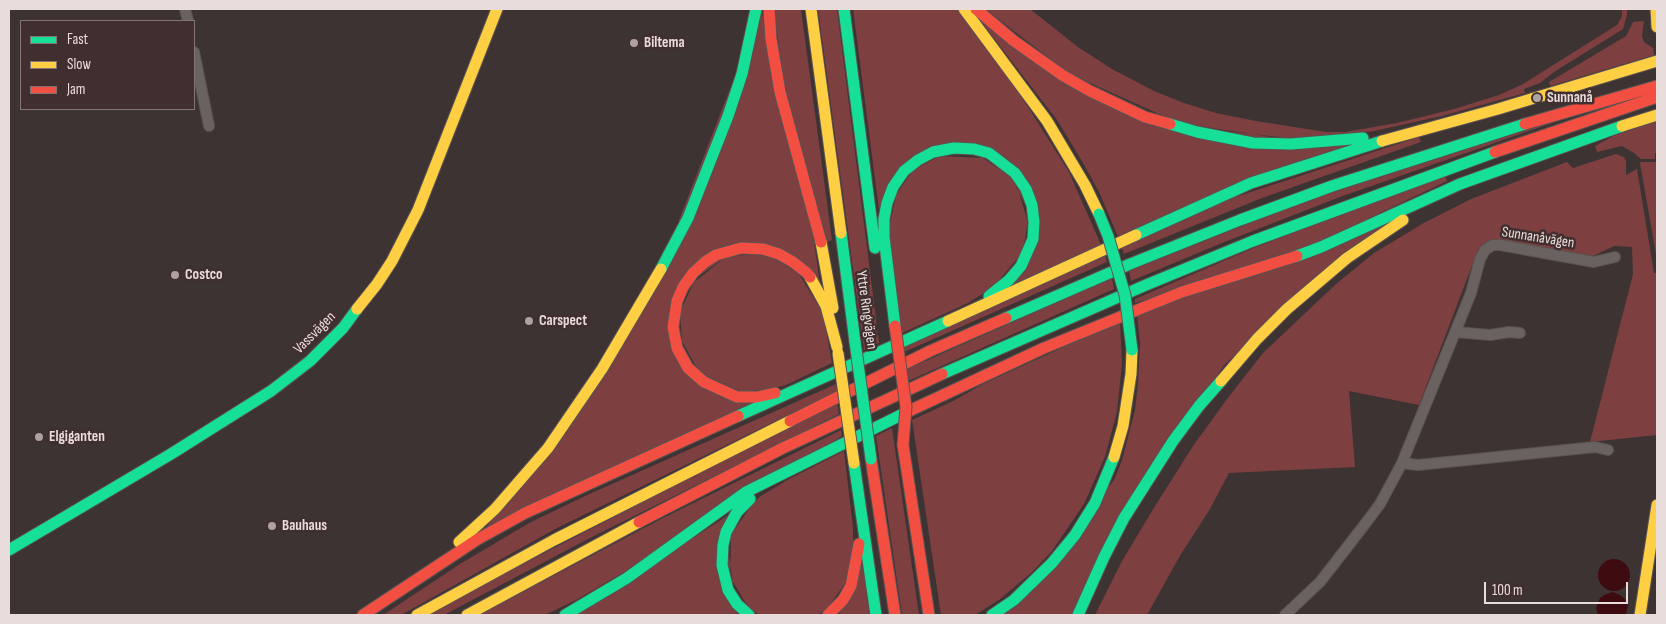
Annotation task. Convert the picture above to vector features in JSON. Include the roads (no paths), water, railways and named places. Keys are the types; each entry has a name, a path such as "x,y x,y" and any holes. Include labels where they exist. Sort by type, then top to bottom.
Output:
{"main road":[{"name":"Vassvägen","path":"9,550 171,454 271,391 324,349 343,328 392,262 414,219 497,9"},
{"path":"353,615 431,563 482,521 548,448 580,401 657,277 688,218 728,116 742,74 756,9"},
{"path":"770,9 771,40 780,92 822,246 828,279 860,514 876,615"},
{"name":"Yttre Ringvägen","path":"811,9 871,459 895,612"},
{"name":"Yttre Ringvägen","path":"844,9 877,261 891,327 903,445 929,615"},
{"path":"964,9 1047,121 1085,185 1108,236 1125,295 1132,350 1131,374 1123,426 1113,460 1095,503 1075,535 1052,563 1014,600 992,615"},
{"path":"976,9 1035,57 1090,91 1145,117 1224,138 1253,143 1291,144 1350,140 1498,110"},
{"path":"1656,9 1657,27"},
{"path":"838,350 826,306 817,288 807,273 779,254 752,248 741,248 716,255 693,273 683,287 677,301 673,327 678,348 688,368 704,382 736,397 757,397 777,393 919,334 1251,184 1365,146 1498,110 1657,61"},
{"path":"417,615 546,545 930,351 1130,264 1332,186 1410,160 1657,86"},
{"path":"467,615 615,534 783,448 954,368 1253,241 1464,162 1657,97"},
{"path":"565,615 627,578 746,492 982,376 1044,348 1182,292 1287,260 1321,247 1429,197 1486,174 1657,115"},
{"path":"891,327 884,219 893,187 904,171 918,160 934,152 954,148 974,149 989,153 1016,173 1026,189 1032,205 1034,222 1032,239 1027,253 1021,266 995,292 919,334"},
{"path":"1078,615 1124,518 1148,479 1198,406 1257,339 1347,258 1416,212 1486,174"},
{"path":"364,615 478,539 525,513 610,472 728,422 850,364"},
{"path":"749,615 737,604 728,590 722,565 722,545 726,532 736,512 749,500 802,464"},
{"path":"1640,615 1657,505"},
{"path":"828,615 843,600 851,586 859,542 860,514"}],"street":[{"path":"195,57 209,126"},
{"name":"Sunnanåvägen","path":"1285,615 1320,582 1380,504 1402,463 1471,293 1480,259 1488,248 1500,245 1594,262 1615,257"},
{"path":"1455,332 1490,335 1509,332 1520,333"},
{"path":"1402,463 1418,464 1595,448 1608,450"}],"place":[{"name":"Biltema","path":"634,43"},
{"name":"Sunnanå","path":"1537,98"},
{"name":"Costco","path":"175,275"},
{"name":"Carspect","path":"529,321"},
{"name":"Elgiganten","path":"39,437"},
{"name":"Bauhaus","path":"272,526"}]}
